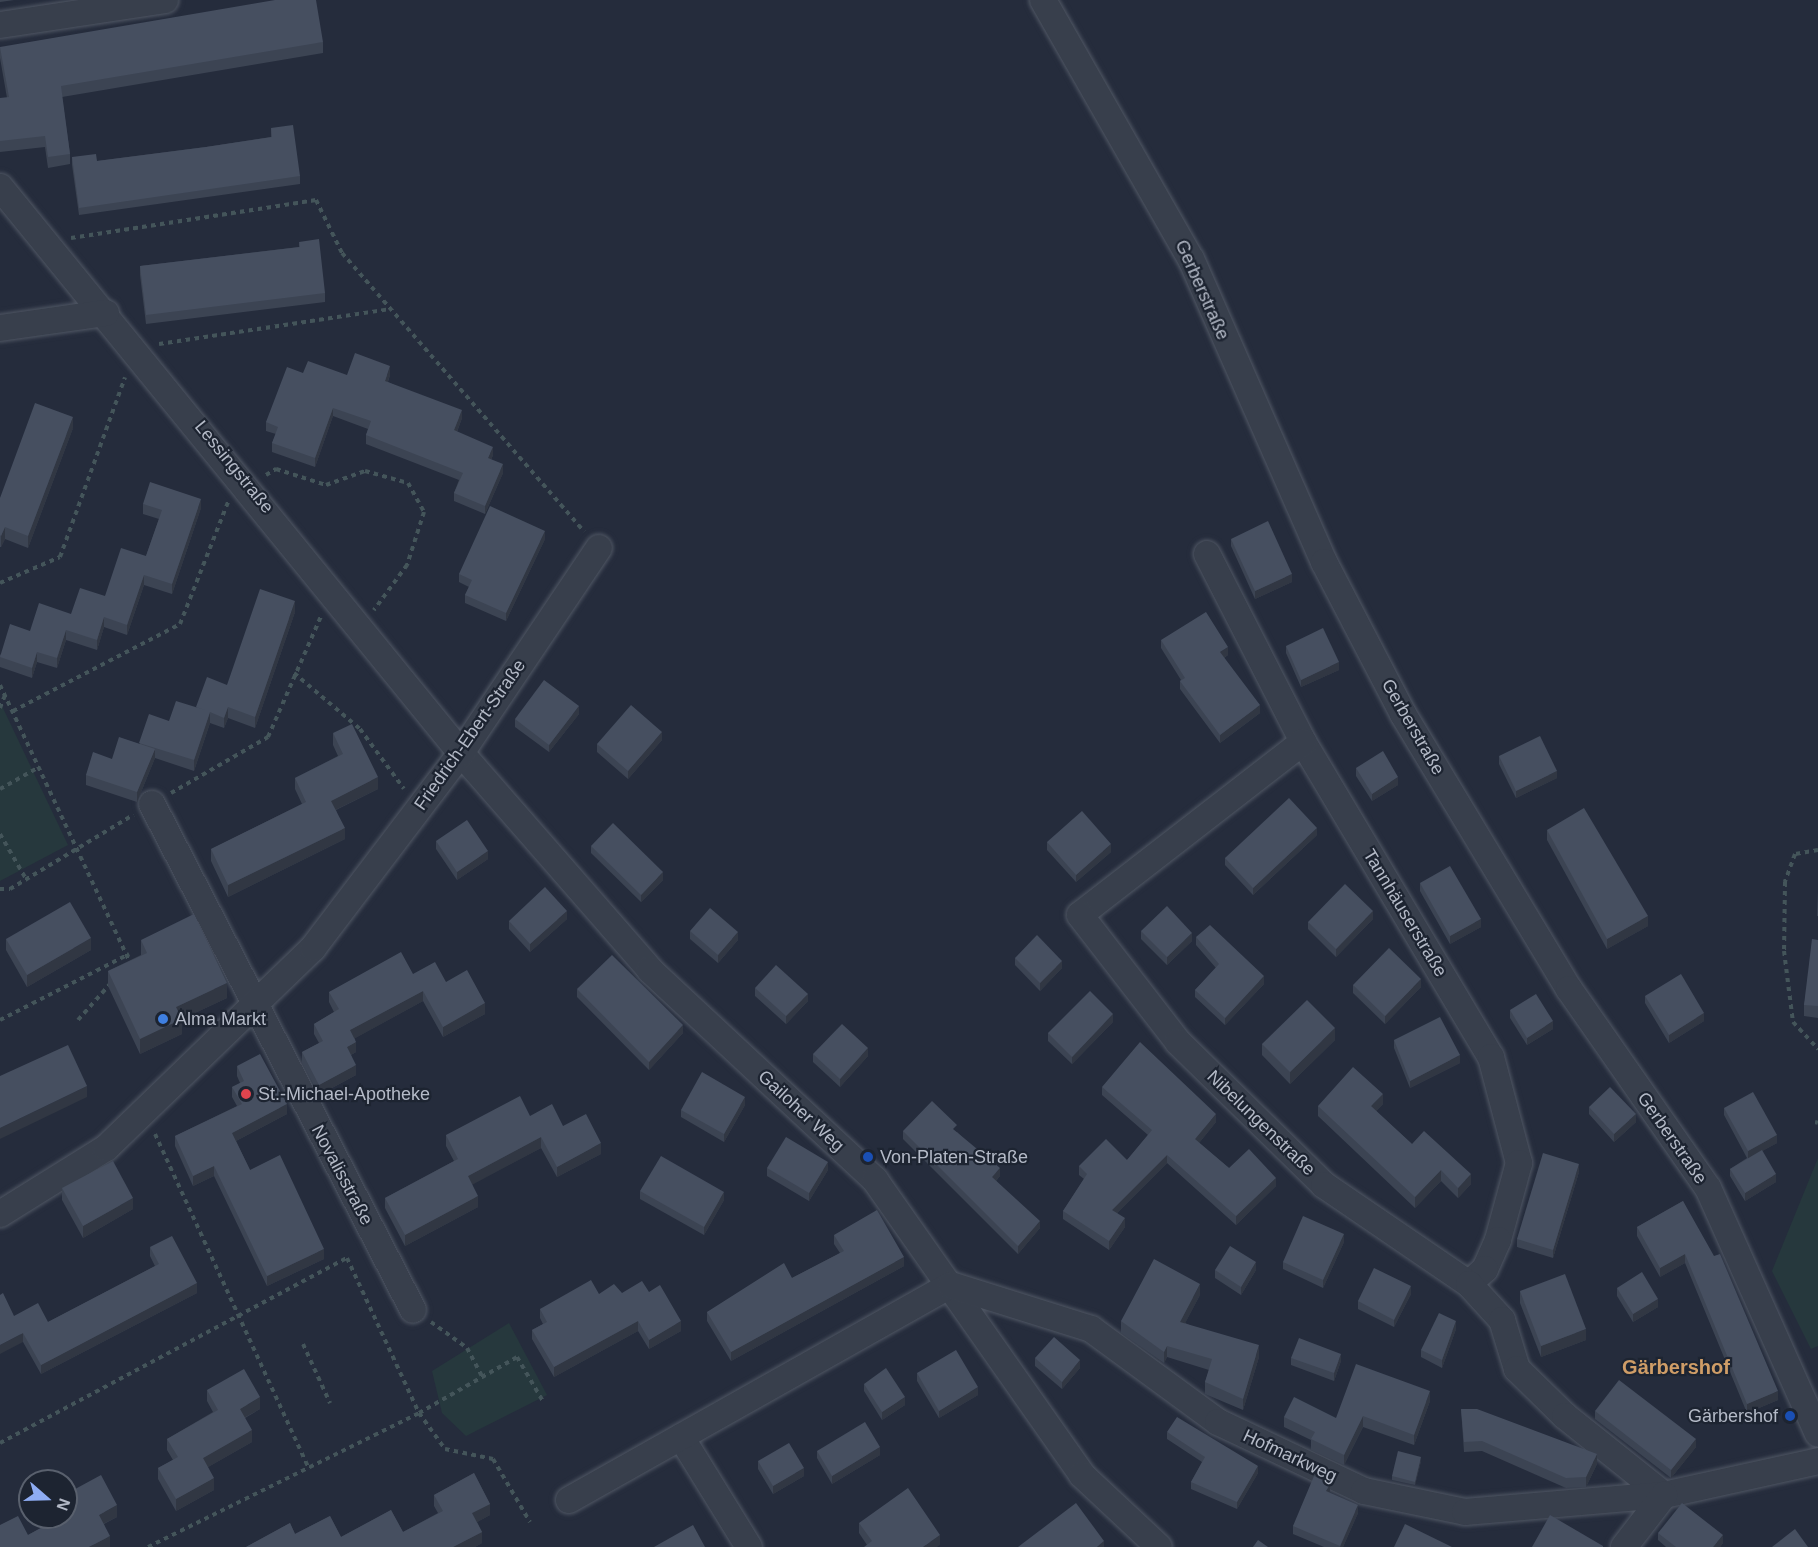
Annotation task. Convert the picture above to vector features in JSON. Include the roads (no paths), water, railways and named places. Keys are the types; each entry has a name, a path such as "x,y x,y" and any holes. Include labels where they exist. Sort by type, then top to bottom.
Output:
{"street":[{"path":"0,25 165,0"},
{"name":"Gerberstraße","path":"1042,0 1191,259 1324,562 1403,714 1569,989 1708,1188 1818,1434"},
{"name":"Lessingstraße","path":"0,187 249,486 461,753"},
{"path":"0,328 106,313"},
{"name":"Friedrich-Ebert-Straße","path":"0,1214 106,1148 254,1008 313,948 461,753 599,548"},
{"name":"Tannhäuserstraße","path":"1207,554 1303,742 1491,1057 1519,1164 1498,1240 1485,1269 1469,1284"},
{"name":"Nibelungenstraße","path":"1303,742 1080,915 1178,1042 1324,1185 1469,1284 1502,1320 1517,1369 1565,1416 1664,1495"},
{"name":"Gailoher Weg","path":"461,753 650,970 875,1180 1082,1474 1159,1547"},
{"name":"Novalisstraße","path":"152,804 254,1008 413,1310"},
{"path":"569,1500 951,1285"},
{"name":"Hofmarkweg","path":"951,1285 1091,1329 1218,1422 1364,1491 1465,1512 1664,1495 1818,1461"},
{"path":"681,1437 749,1547"},
{"path":"1624,1547 1664,1495"}],"place":[{"name":"Alma Markt","path":"163,1019"},
{"name":"St.-Michael-Apotheke","path":"246,1094"},
{"name":"Von-Platen-Straße","path":"868,1157"},
{"name":"Gärbershof","path":"1790,1416"}],"district":[{"name":"Gärbershof","path":"1676,1367"}]}
